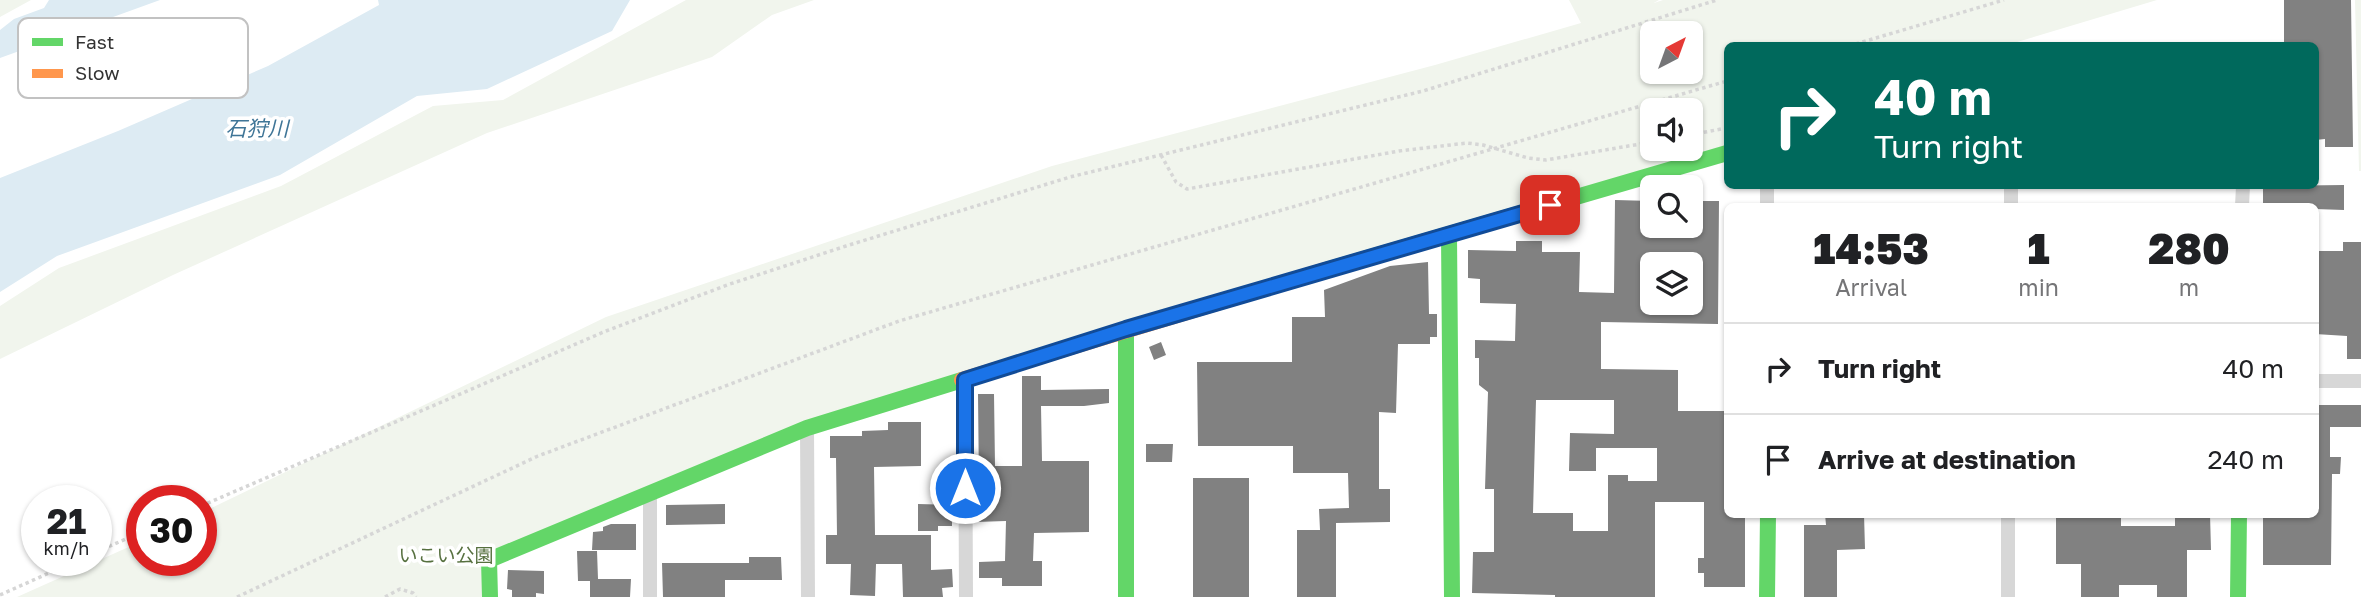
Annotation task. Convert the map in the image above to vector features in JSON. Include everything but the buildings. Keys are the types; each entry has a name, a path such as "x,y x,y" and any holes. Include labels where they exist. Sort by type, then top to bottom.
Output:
{"street":[{"path":"489,597 489,560 807,428 1126,329 1724,154"},
{"path":"1449,235 1452,597"},
{"path":"1126,329 1126,597"},
{"path":"965,380 966,597"},
{"path":"2319,382 2361,381"},
{"path":"807,428 808,597"},
{"path":"650,494 650,597"},
{"path":"1766,597 1768,518"},
{"path":"2008,518 2008,597"},
{"path":"2238,597 2239,518"}],"path":[{"path":"217,499 606,331 727,285 1070,177 1423,91 1717,0"},
{"path":"1862,42 2004,0"},
{"path":"237,597 538,456 899,321 1724,82"},
{"path":"1703,132 1724,130"},
{"path":"1161,155 1176,182 1187,189 1399,151 1467,143 1546,160 1640,144"},
{"path":"0,595 42,576"},
{"path":"385,597 400,589 413,593 416,597"}],"green space":[{"path":"0,0 31,0 0,17"},
{"path":"686,0 814,0 772,15 712,57 487,133 173,275 0,359 0,306 59,268 281,186 433,106 503,100"},
{"name":"いこい公園","path":"1569,0 1659,0 1654,3 1663,0 2157,0 2017,42 1724,42 1724,154 1703,160 1703,98 1640,98 1640,161 1700,161 1653,175 1640,175 1640,179 807,428 490,560 490,597 17,597 64,576 112,576 112,554 126,548 126,576 217,576 217,505 606,317 1052,166 1435,65 1581,23"},
{"path":"2355,0 2361,0 2361,171 2359,171"}],"water":[{"path":"49,0 160,0 110,18 18,18 18,51 0,58 0,30 14,19 44,8"},
{"name":"石狩川","path":"378,0 630,0 612,31 487,89 417,96 280,175 57,256 0,292 0,178 194,98 248,98 248,75 379,5"}],"traffic: fast":[{"path":"1326,270 1724,154"},
{"path":"1449,235 1452,597"},
{"path":"1126,329 1126,597"},
{"path":"490,597 489,560 807,428 962,380"},
{"path":"1767,597 1768,518"},
{"path":"2238,597 2239,518"}],"traffic: slow":[{"path":"962,380 1326,270"}],"route":[{"path":"965,488 965,380 1126,329 1550,205"}]}
